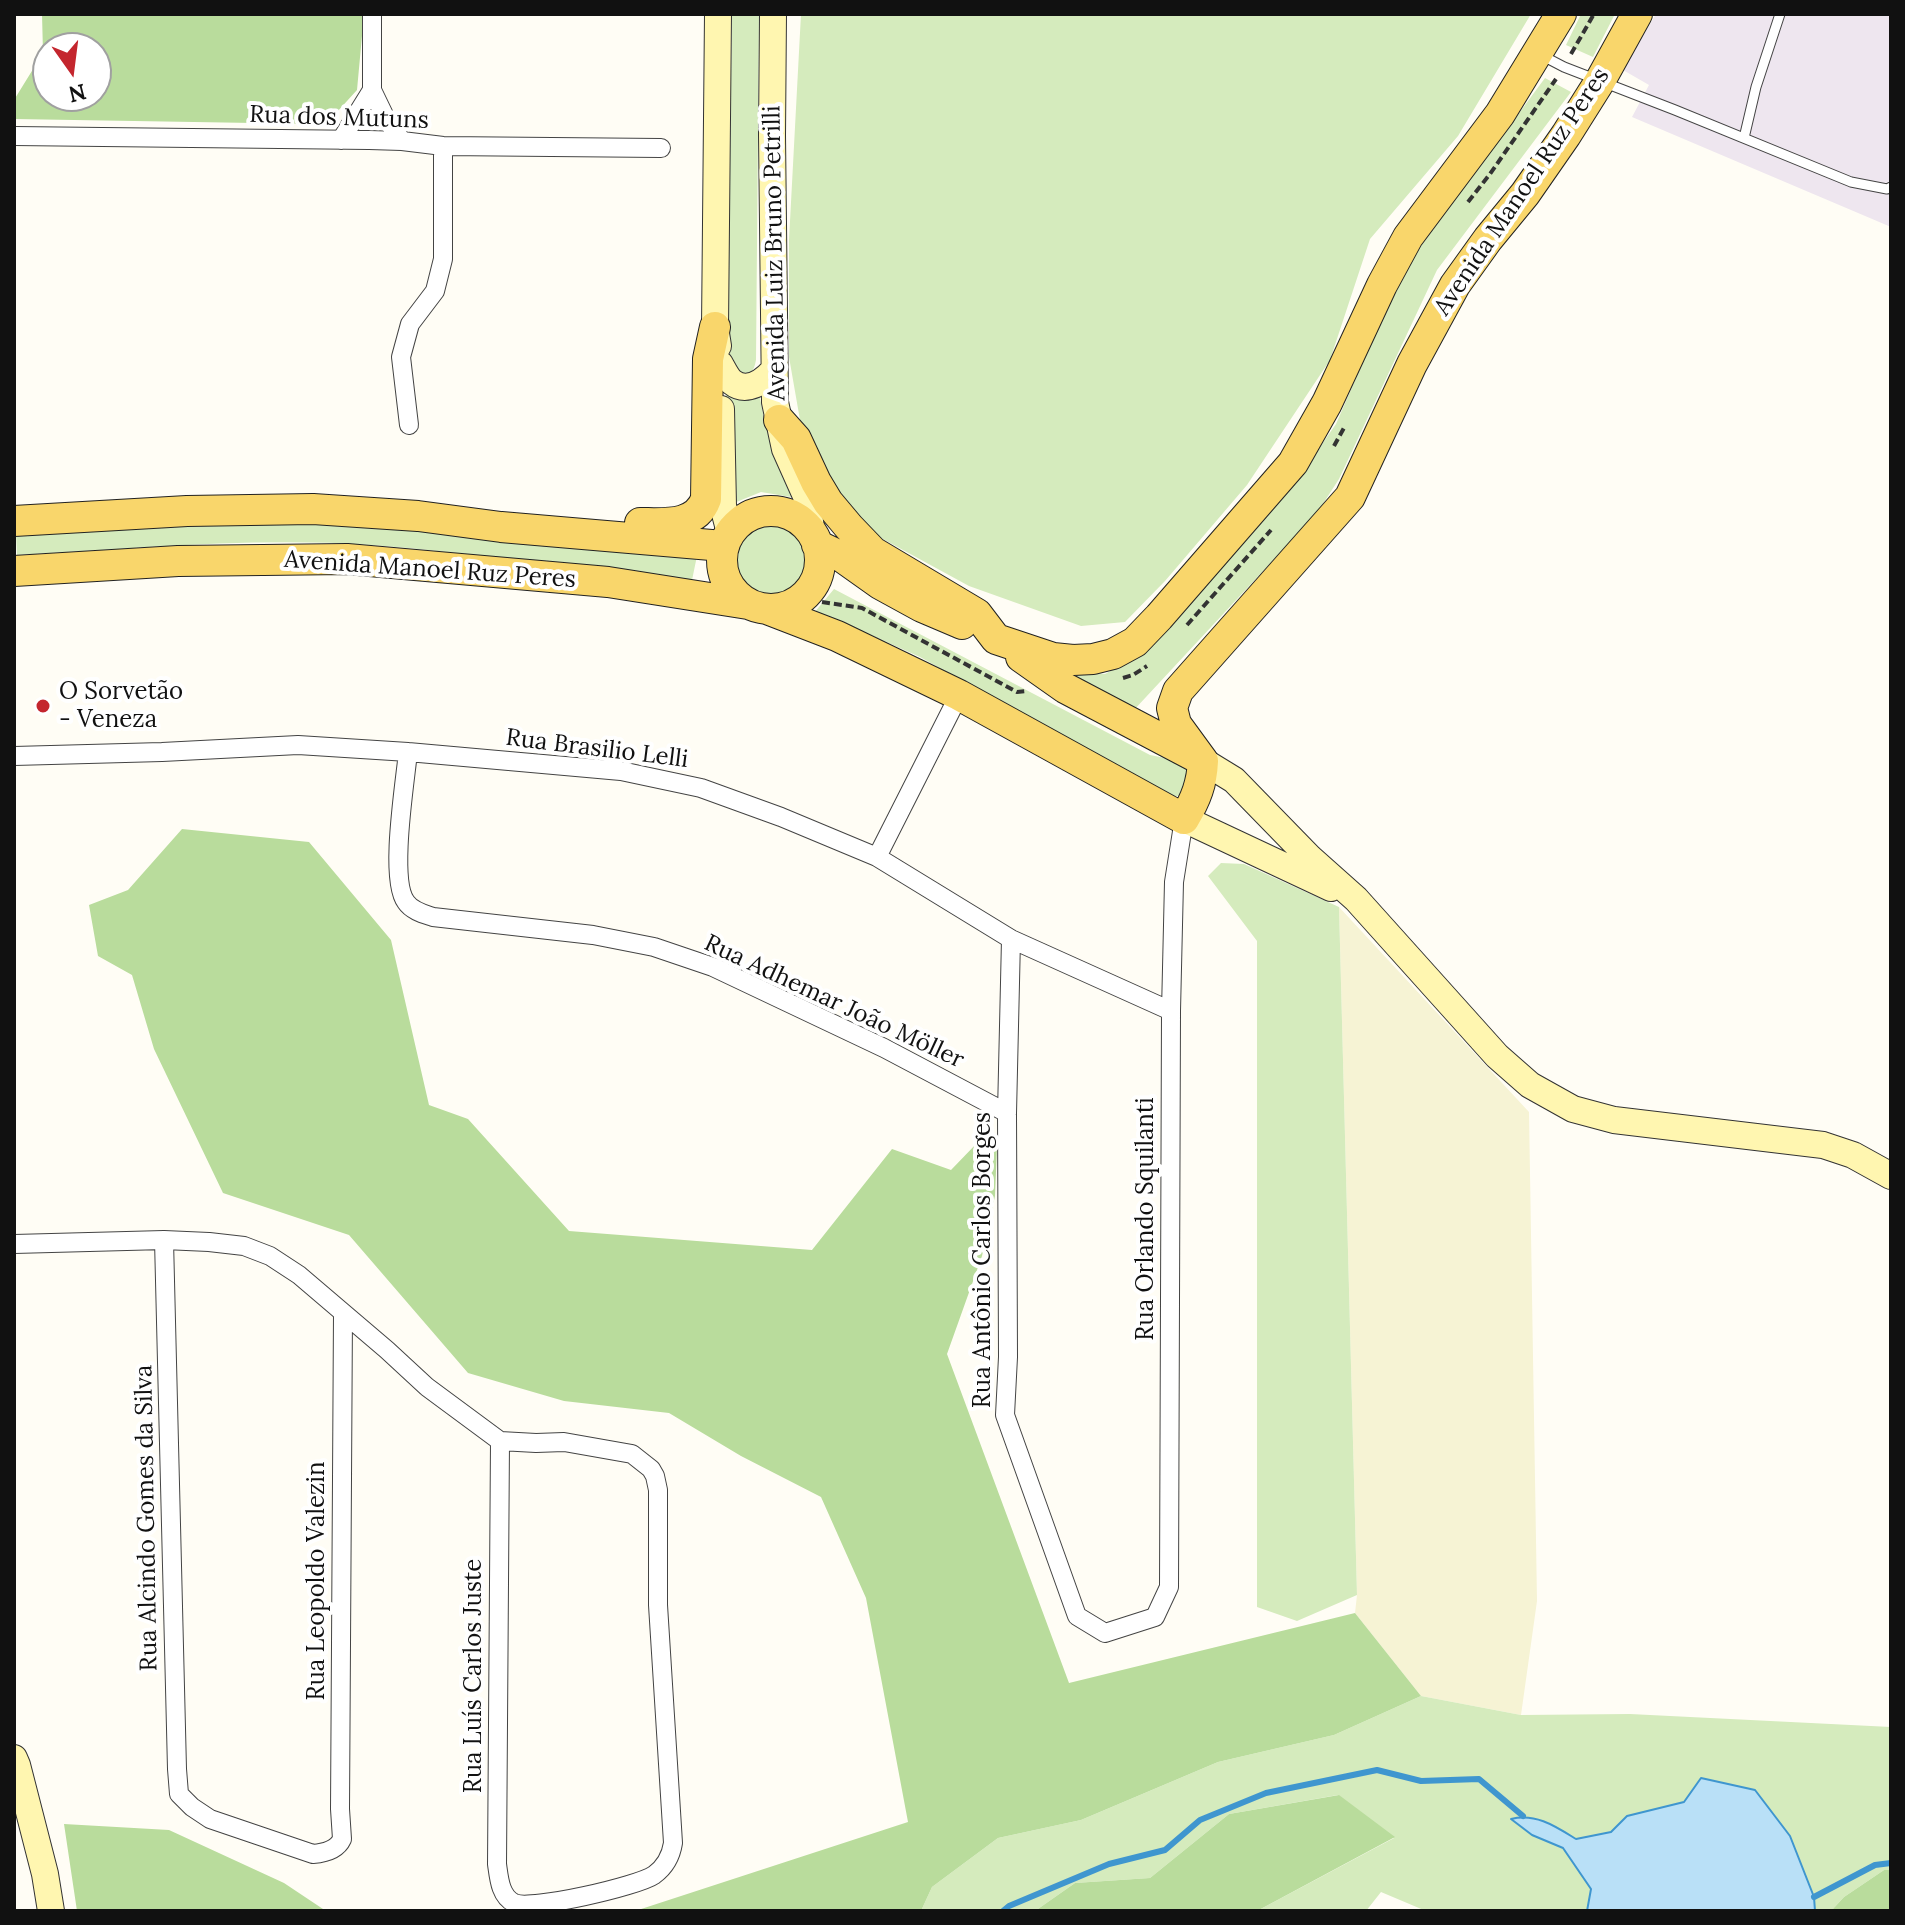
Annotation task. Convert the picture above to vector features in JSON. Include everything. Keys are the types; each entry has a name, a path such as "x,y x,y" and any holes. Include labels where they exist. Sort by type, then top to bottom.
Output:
{"main road":[{"path":"718,14 715,327 720,364 726,539 721,556 724,578 730,589 758,607 779,609 790,605 809,591 819,569 815,539"},
{"name":"Avenida Luiz Bruno Petrilli","path":"773,14 775,402 785,449 806,496 815,539"},
{"path":"726,539 747,517 771,511 783,513 805,524 815,539 880,584 922,607 996,639 1053,658 1073,660 1113,654 1135,642 1293,463 1327,403 1408,237 1500,114 1561,14"},
{"name":"Avenida Manoel Ruz Peres","path":"1203,761 1176,724 1172,708 1178,691 1350,497 1412,364 1455,285 1566,135 1637,14"},
{"path":"501,527 533,519 671,524 693,517 703,508 706,499 708,359 715,327"},
{"path":"720,364 732,382 745,387 764,382 774,370"},
{"path":"779,420 796,439 828,502 873,552 977,614 996,639 1065,688 1234,780 1310,858 1356,899 1497,1056 1530,1085 1573,1109 1614,1120 1823,1145 1853,1155 1891,1176"},
{"path":"14,507 254,493 313,509"},
{"name":"Avenida Manoel Ruz Peres","path":"14,521 187,511 313,509 418,516 501,527 726,539"},
{"name":"Avenida Manoel Ruz Peres","path":"14,571 178,561 347,559 608,582 758,607 837,636 959,695 1184,819"},
{"path":"1203,761 1200,788 1184,819 1356,899"},
{"path":"14,1758 45,1874 51,1911"}],"street":[{"path":"372,14 372,90 385,117 402,141"},
{"path":"341,140 372,90"},
{"name":"Rua dos Mutuns","path":"14,136 661,148"},
{"path":"409,425 401,357 410,324 435,291 443,259 443,146"},
{"path":"877,857 959,695"},
{"name":"Rua Brasilio Lelli","path":"14,756 298,745 621,771 701,788 877,857 1011,939 1171,1011"},
{"name":"Rua Adhemar João Möller","path":"408,752 397,863 404,901 417,911 433,917 593,935 654,947 713,967 884,1048 1007,1113"},
{"name":"Rua Orlando Squilanti","path":"1077,1616 1105,1633 1155,1617 1169,1587 1171,1011 1174,882 1184,819"},
{"name":"Rua Antônio Carlos Borges","path":"1011,939 1005,1415 1077,1616"},
{"path":"14,1244 164,1240 209,1242 244,1246 270,1256 299,1275 427,1387 500,1441"},
{"name":"Rua Alcindo Gomes da Silva","path":"164,1240 179,1794 210,1819 308,1853 325,1852 335,1847"},
{"name":"Rua Leopoldo Valezin","path":"335,1847 342,1839 343,1313"},
{"name":"Rua Luís Carlos Juste","path":"500,1441 564,1442 632,1454 655,1476 659,1505 658,1605 672,1851 665,1865 647,1880 557,1903 516,1904 503,1891 497,1864 500,1441"}],"lane":[{"path":"1744,138 1756,87 1780,14"},
{"path":"1538,54 1851,182 1887,189 1891,187"}],"shaded area":[{"path":"1656,14 1891,14 1891,227 1632,117 1649,85 1623,70"},
{"path":"1339,907 1529,1112 1537,1601 1521,1715 1421,1696 1355,1613 1357,1595"}],"green space":[{"path":"42,14 364,14 357,90 337,112 314,124 14,119 14,100 32,71 32,112 112,112 112,32 42,32"},
{"path":"732,14 759,14 756,360 751,372 739,379 727,362"},
{"path":"801,14 1531,14 1458,136 1370,239 1330,360 1247,485 1165,581 1125,622 1081,626 969,586 859,526 823,474 800,420 789,357 789,240"},
{"path":"1581,14 1615,14 1593,57 1566,45"},
{"path":"1545,78 1571,92 1437,270 1339,479 1317,513 1133,711 1054,671 1105,674 1147,651 1305,468 1336,424 1389,302 1420,247"},
{"path":"726,387 758,388 777,460 797,498 761,492 729,505"},
{"path":"259,519 698,551 691,585 491,557 327,543 194,545 17,555 16,534"},
{"path":"762,524 776,524 790,530 800,540 806,561 800,582 790,592 776,598 762,598 748,592 738,582 732,568 732,554 738,540 748,530"},
{"path":"834,589 1150,755 1170,759 1192,769 1180,796 1171,796 920,657 814,613"},
{"path":"182,829 309,842 391,940 429,1105 468,1119 569,1231 812,1250 892,1149 951,1170 978,1142 997,1146 995,1196 982,1256 947,1354 1069,1683 1355,1613 1421,1696 1334,1735 1218,1762 1081,1820 998,1838 932,1887 921,1911 635,1911 908,1822 866,1598 821,1497 741,1456 669,1413 564,1401 468,1373 349,1235 223,1193 154,1049 132,975 98,956 89,905 128,890"},
{"path":"1221,863 1244,864 1339,907 1357,1595 1297,1621 1257,1607 1257,941 1208,876"},
{"path":"1421,1696 1521,1715 1630,1714 1891,1727 1891,1870 1884,1870 1844,1897 1831,1911 1815,1911 1814,1897 1684,1802 1627,1816 1611,1832 1576,1839 1538,1820 1512,1819 1532,1835 1563,1848 1592,1889 1587,1911 1426,1911 1381,1892 1366,1911 1257,1911 1394,1838 1338,1795 1229,1814 1150,1878 1075,1883 1035,1911 921,1911 932,1887 998,1838 1081,1820 1218,1762 1334,1735"},
{"path":"1339,1795 1395,1837 1257,1911 1035,1911 1075,1883 1150,1878 1229,1814"},
{"path":"64,1824 169,1830 284,1883 326,1911 77,1911"},
{"path":"1884,1870 1891,1870 1891,1911 1831,1911 1844,1897"}],"water":[{"path":"1701,1778 1755,1790 1790,1836 1814,1897 1815,1911 1587,1911 1591,1889 1563,1848 1532,1835 1511,1819 1537,1819 1576,1839 1611,1832 1627,1816 1684,1802"}],"waterway":[{"path":"1003,1911 1109,1864 1165,1850 1200,1820 1266,1793 1377,1770 1421,1781 1479,1779 1523,1816"},
{"path":"1814,1897 1875,1865 1891,1863"}],"place":[{"name":"O Sorvetão - Veneza","path":"43,706"}]}
